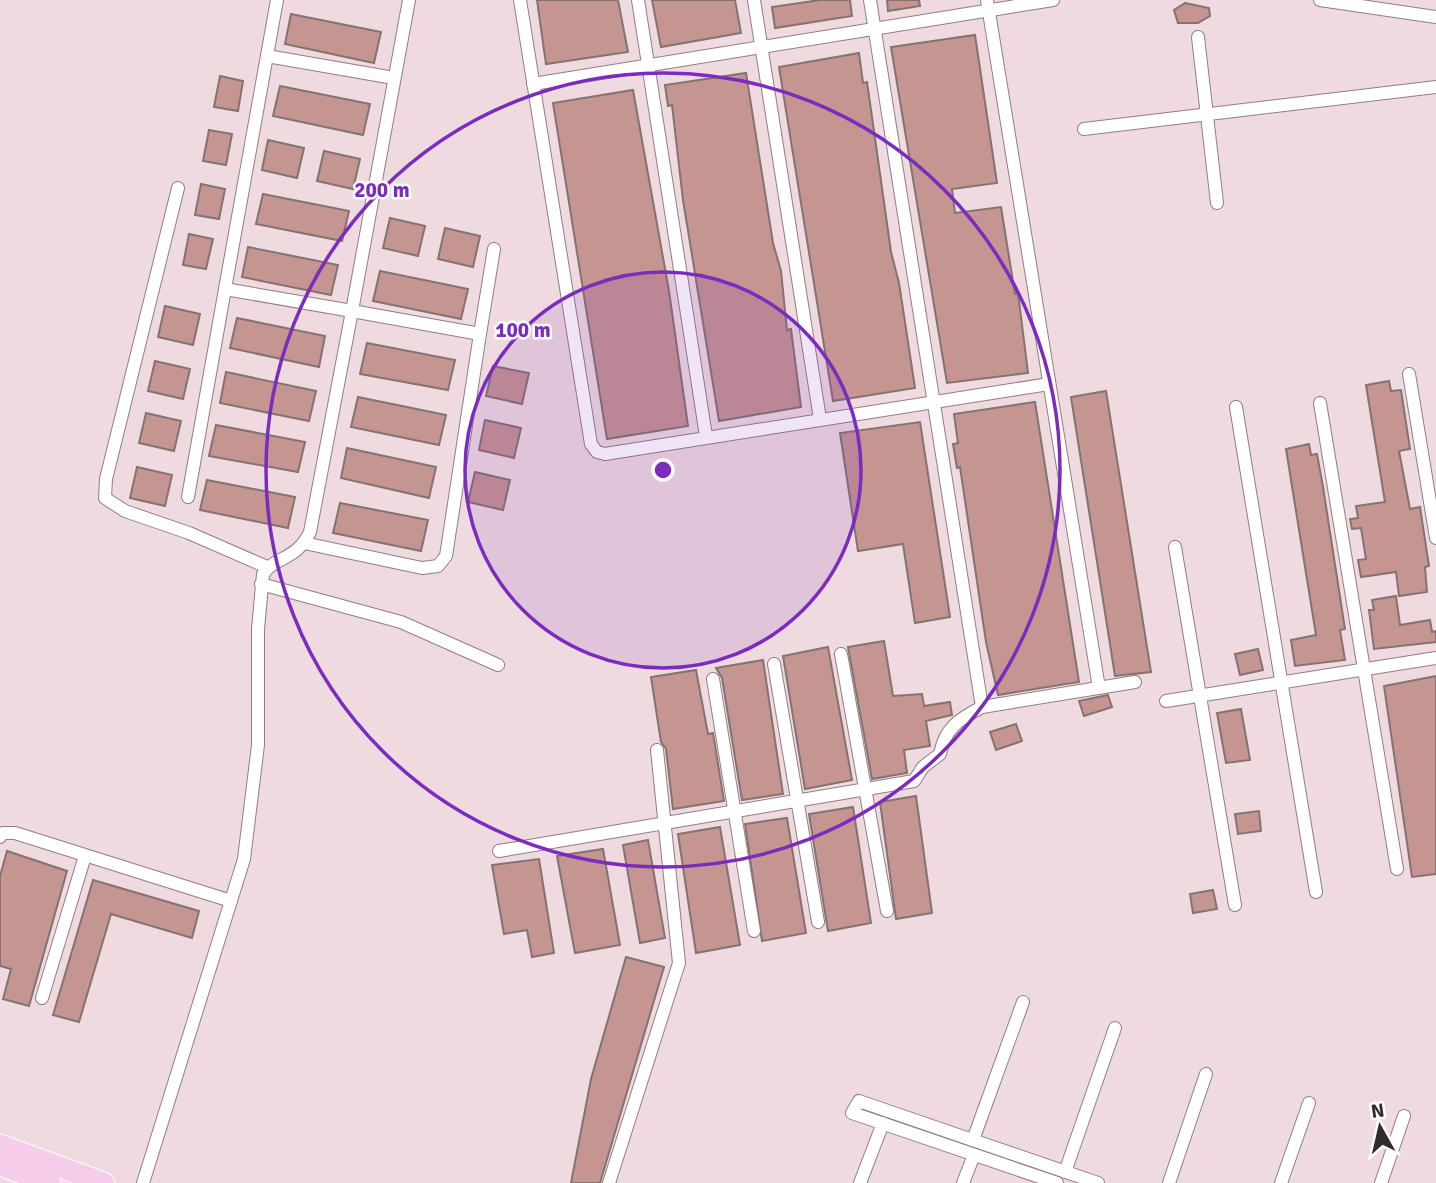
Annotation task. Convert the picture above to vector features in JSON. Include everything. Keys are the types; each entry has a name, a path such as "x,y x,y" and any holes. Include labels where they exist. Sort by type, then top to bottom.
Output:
{"main road":[{"path":"0,1145 104,1183"},
{"path":"0,1165 50,1183"}],"street":[{"path":"188,497 277,0"},
{"path":"143,1183 244,859 258,745 258,629 261,584 267,568 293,555 310,532 409,0"},
{"path":"520,0 591,444 597,453 605,454 1049,384"},
{"path":"638,0 706,436"},
{"path":"754,0 820,419"},
{"path":"870,0 982,707"},
{"path":"533,84 875,29 988,5 1053,0"},
{"path":"1320,0 1436,17"},
{"path":"988,5 1099,688"},
{"path":"1198,37 1217,203"},
{"path":"267,56 394,78"},
{"path":"1084,129 1436,87"},
{"path":"178,188 106,479 106,498 125,512 189,534 267,568"},
{"path":"304,543 422,568 438,566 446,556 494,249"},
{"path":"225,289 480,334"},
{"path":"1409,374 1436,538"},
{"path":"1320,403 1397,869"},
{"path":"1236,407 1317,892"},
{"path":"1175,547 1235,905"},
{"path":"261,584 401,622 498,665"},
{"path":"841,654 887,911"},
{"path":"1166,701 1436,658"},
{"path":"774,664 818,922"},
{"path":"713,679 754,931"},
{"path":"499,850 914,781 923,767 940,754 944,733 964,716 982,707 1135,682"},
{"path":"608,1183 679,963 657,750"},
{"path":"0,837 3,833 15,833 231,901"},
{"path":"42,998 85,856"},
{"path":"973,1140 1023,1002"},
{"path":"1061,1177 1115,1028"},
{"path":"1169,1183 1206,1074"},
{"path":"1061,1177 973,1140 859,1101 852,1113 974,1155 1061,1177 1098,1183"},
{"path":"1281,1183 1309,1102"},
{"path":"1381,1183 1404,1116"},
{"path":"860,1183 883,1124"},
{"path":"963,1183 974,1155"}],"building":[{"path":"537,0 618,0 628,52 546,64"},
{"path":"652,0 735,0 741,33 661,47"},
{"path":"820,0 850,0 852,16 775,28 772,7"},
{"path":"887,0 919,0 920,6 888,11"},
{"path":"1185,3 1209,8 1210,16 1198,23 1178,23 1174,10"},
{"path":"291,14 381,32 374,63 285,44"},
{"path":"975,35 997,183 952,189 955,213 1001,207 1015,294 1018,293 1028,373 947,383 891,47"},
{"path":"859,53 863,83 867,82 891,252 899,283 915,388 833,401 779,67"},
{"path":"746,73 773,243 781,271 787,330 791,329 801,407 719,421 683,200 672,105 668,106 665,85"},
{"path":"220,76 243,81 238,111 214,107"},
{"path":"280,86 370,104 363,135 273,116"},
{"path":"633,90 669,291 688,426 607,439 553,103"},
{"path":"209,130 232,134 226,165 203,161"},
{"path":"268,140 304,148 297,178 262,170"},
{"path":"324,151 360,159 353,189 317,181"},
{"path":"201,184 225,189 219,219 195,215"},
{"path":"263,194 349,211 342,241 256,224"},
{"path":"390,218 425,226 418,256 383,248"},
{"path":"445,228 480,236 473,267 438,259"},
{"path":"189,234 213,239 206,269 183,265"},
{"path":"248,247 338,265 331,295 242,277"},
{"path":"380,271 468,289 461,319 373,301"},
{"path":"165,306 200,314 193,345 158,337"},
{"path":"237,318 325,336 319,367 230,348"},
{"path":"367,343 455,360 448,390 360,374"},
{"path":"155,361 190,369 183,399 148,391"},
{"path":"493,366 529,373 522,404 486,396"},
{"path":"226,372 316,391 309,421 220,403"},
{"path":"1389,381 1391,391 1401,390 1410,449 1399,451 1410,509 1420,507 1429,566 1425,567 1427,592 1399,596 1396,572 1361,577 1358,560 1366,559 1361,528 1352,529 1350,519 1358,518 1356,506 1385,502 1366,385"},
{"path":"1106,391 1151,672 1115,676 1071,397"},
{"path":"358,397 446,415 439,445 351,427"},
{"path":"1035,402 1079,682 998,695 986,642 960,467 957,468 953,444 958,443 954,414"},
{"path":"146,413 181,421 174,451 139,443"},
{"path":"485,420 521,428 514,458 479,450"},
{"path":"920,422 950,617 915,623 903,544 858,551 840,433"},
{"path":"216,425 305,442 298,472 209,456"},
{"path":"1309,444 1311,455 1317,454 1323,487 1345,629 1340,630 1345,660 1295,666 1291,640 1316,635 1286,449"},
{"path":"347,448 436,467 429,498 341,478"},
{"path":"137,467 172,475 165,506 130,498"},
{"path":"475,472 510,480 503,510 468,502"},
{"path":"207,480 295,497 288,528 200,510"},
{"path":"340,503 428,520 421,551 333,533"},
{"path":"1396,596 1400,625 1430,620 1432,632 1436,631 1436,642 1374,649 1369,610 1374,610 1372,600"},
{"path":"884,641 893,696 922,694 924,706 950,702 952,715 926,721 930,746 904,750 907,773 872,779 848,647"},
{"path":"828,647 852,780 805,789 783,656"},
{"path":"1258,649 1263,670 1240,675 1235,654"},
{"path":"763,660 783,794 742,800 722,678 716,668"},
{"path":"696,670 708,734 713,733 724,801 673,809 666,749 661,742 651,677"},
{"path":"1436,676 1436,874 1412,877 1384,686"},
{"path":"1108,695 1112,707 1084,716 1079,701"},
{"path":"1241,709 1250,760 1226,763 1217,713"},
{"path":"1016,724 1022,741 996,750 990,732"},
{"path":"916,796 932,913 896,919 880,802"},
{"path":"853,807 871,923 828,931 809,814"},
{"path":"1259,811 1261,831 1238,834 1235,814"},
{"path":"787,818 806,933 762,941 745,824"},
{"path":"720,827 740,945 696,953 678,834"},
{"path":"648,840 665,938 640,943 623,845"},
{"path":"603,849 620,945 575,953 557,856"},
{"path":"7,851 67,871 29,1006 3,999 11,969 0,966 0,876"},
{"path":"539,859 554,953 532,957 527,930 504,934 492,865"},
{"path":"93,880 199,911 192,938 111,914 79,1022 53,1015"},
{"path":"1213,890 1217,909 1193,913 1190,894"},
{"path":"626,957 664,967 600,1183 571,1183 591,1079"}]}
